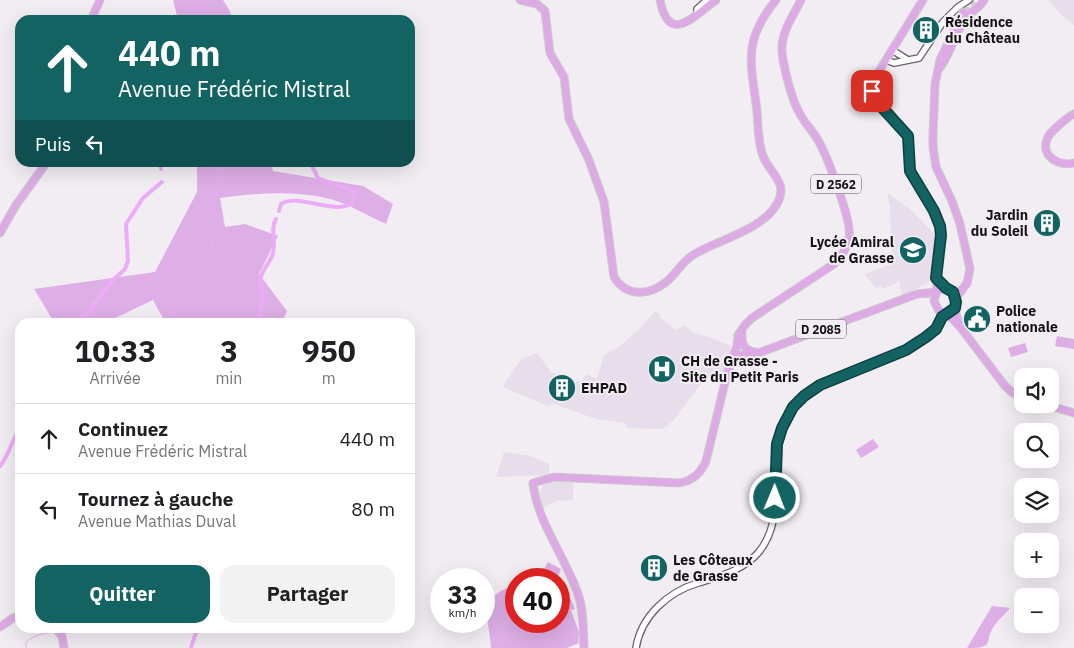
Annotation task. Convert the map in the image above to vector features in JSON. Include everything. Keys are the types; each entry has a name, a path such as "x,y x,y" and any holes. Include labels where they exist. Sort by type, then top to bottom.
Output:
{"main road":[{"path":"94,15 100,0"},
{"path":"520,0 540,5 545,11 549,49 564,77 569,119 589,160 604,202 614,277 622,287 634,292 646,292 662,285 693,255 758,222 772,211 779,200 781,188 776,176 764,160 761,149 751,52 754,35 759,24 776,0"},
{"path":"660,0 664,16 672,24 684,24 716,0"},
{"name":"D 2562","path":"584,648 582,614 577,592 536,503 538,485 554,477 674,484 693,478 701,470 706,460 728,368 741,350 742,328 752,318 834,264 842,255 850,238 849,225 842,200 820,142 797,110 782,54 784,35 801,0"},
{"path":"923,0 874,82 873,94 879,104 908,136 910,171 934,211 940,226 941,235 936,278 937,292 934,300 938,309 954,319 1006,386 1014,393"},
{"path":"938,71 945,62 964,20 984,0"},
{"path":"961,328 955,308 956,298 969,279 970,270 960,224 936,167 933,147 935,84 940,60 963,12"},
{"path":"945,62 943,58 950,38"},
{"path":"1072,119 1052,132 1046,145 1047,153 1052,160 1058,163 1074,163"},
{"path":"0,233 43,167"},
{"path":"936,278 956,298"},
{"path":"937,292 964,287"},
{"name":"D 2085","path":"741,350 761,352 920,293 937,292"},
{"name":"D 2085","path":"893,303 924,296 934,300"},
{"path":"947,313 955,308"},
{"path":"1059,408 1074,413"},
{"path":"0,627 15,618"},
{"path":"60,633 64,648"}],"street":[{"path":"697,14 697,9 707,0"},
{"path":"896,62 921,56 943,22 969,0"},
{"path":"896,62 899,54"},
{"path":"889,55 899,54 910,60"},
{"path":"889,55 896,62"},
{"path":"938,309 939,321"},
{"path":"636,648 637,640 644,624 654,609 665,599 696,583 722,576 737,569 750,561 768,538 774,511 777,444 786,419 798,401 823,384 906,350 933,332 939,321 947,313"},
{"path":"939,321 954,319"}],"shaded area":[{"path":"173,0 223,0 231,15 177,15"},
{"path":"1048,0 1074,0 1074,25 1066,19"},
{"path":"197,167 272,167 273,171 363,186 393,204 386,224 344,204 316,196 275,193 220,198 225,227 245,224 278,236 259,274 287,311 284,318 163,318 153,300 115,318 52,318 34,289 155,272 197,192"},
{"name":"Lycée Amiral de Grasse","path":"887,193 910,209 936,236 935,265 929,282 902,296 899,281 884,289 881,286 877,289 864,274 892,264 890,207"},
{"name":"CH de Grasse - Site du Petit Paris","path":"656,311 660,315 659,317 677,330 684,325 694,333 731,346 730,349 733,351 721,377 707,375 674,420 664,428 627,428 625,423 596,419 554,404 548,406 503,386 523,358 537,353 551,372 581,382 586,374 597,379 604,355 620,346"},
{"path":"1057,336 1074,339 1074,349 1055,346"},
{"path":"1025,343 1028,352 1011,357 1008,348"},
{"path":"873,439 879,447 861,458 856,450"},
{"path":"504,452 531,456 549,464 549,475 496,477"},
{"path":"551,479 573,480 573,500 556,501 542,508 538,495 543,485"},
{"path":"548,562 559,568 545,568"},
{"path":"505,590 505,633 570,633 570,598 575,609 571,610 580,635 578,638 579,643 567,648 491,648 489,633 495,633 495,596"},
{"path":"992,606 1010,608 994,626 985,646 967,648"}],"waterway":[{"path":"203,15 203,5 206,0"},
{"path":"172,318 182,299 214,278 217,272 207,219 220,167"},
{"path":"279,211 281,204 289,201 337,207 346,206 353,202 355,194 353,191 318,178 313,167"},
{"path":"81,318 86,315 112,281 125,269 128,261 126,224 143,198 162,182"},
{"path":"259,318 262,299 260,279 273,253 273,227 276,219"},
{"path":"0,466 15,437"},
{"path":"26,648 26,642 33,637 49,633"},
{"path":"191,648 196,633"}],"tunnel":[{"path":"963,12 973,0"}],"place":[{"name":"Résidence du Château","path":"926,30"},
{"name":"Jardin du Soleil","path":"1047,223"},
{"name":"Lycée Amiral de Grasse","path":"913,250"},
{"name":"Police nationale","path":"977,319"},
{"name":"CH de Grasse - Site du Petit Paris","path":"662,369"},
{"name":"EHPAD","path":"562,388"},
{"name":"Les Côteaux de Grasse","path":"654,568"}],"route":[{"path":"775,498 775,461 779,435 789,413 798,401 820,385 906,350 920,342 933,332 942,317 956,306 956,298 952,290 946,288 936,278 941,235 940,226 938,218 912,176 908,166 908,136 879,104 872,91"}]}
